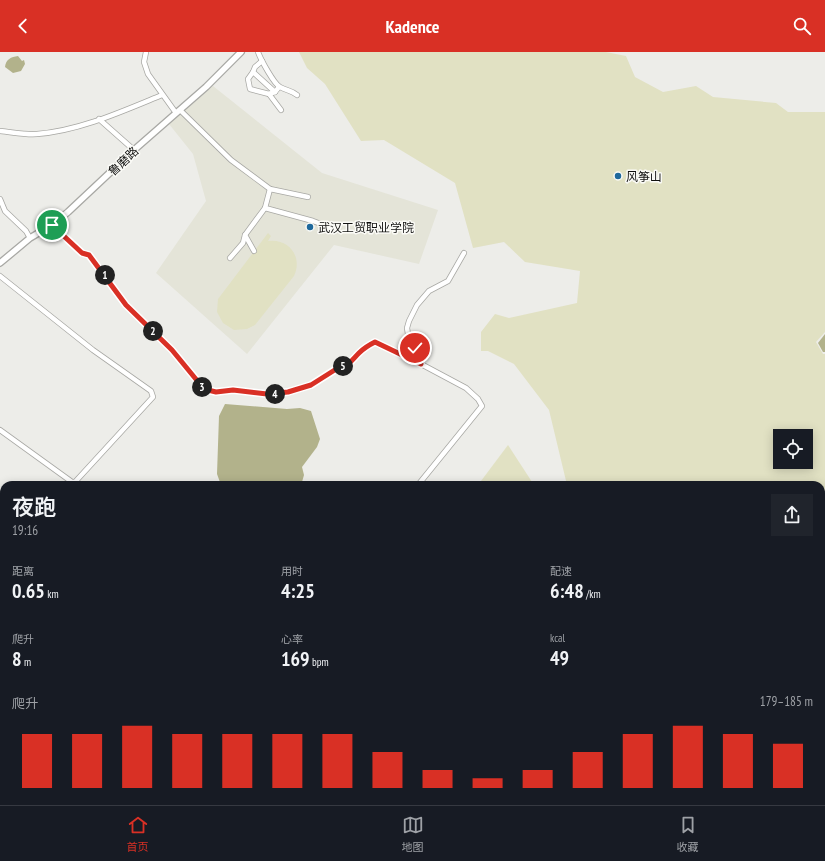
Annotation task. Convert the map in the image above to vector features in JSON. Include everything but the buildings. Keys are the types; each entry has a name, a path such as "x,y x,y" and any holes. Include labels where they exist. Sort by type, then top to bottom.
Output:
{"street":[{"path":"146,52 144,62 148,74 162,95 231,160 270,189 308,197"},
{"name":"鲁磨路","path":"0,263 30,238 52,225 68,212 241,52"},
{"path":"258,52 262,61 279,87 292,91 297,95"},
{"path":"262,61 255,67 248,79 250,89 269,94 275,92 279,87"},
{"path":"253,72 275,92"},
{"path":"269,94 281,110"},
{"path":"0,131 35,134 61,131 114,114 162,95"},
{"path":"99,119 134,150"},
{"path":"230,258 243,243 245,235 265,208 270,189"},
{"path":"0,199 6,211 26,231 30,238"},
{"path":"265,208 313,221 336,230"},
{"path":"52,225 82,253 89,255 126,305 172,350 202,386 209,391 216,392 233,390 267,394 300,389 311,385 341,366 353,361 359,352 375,342 466,388 478,399 482,406 421,481"},
{"path":"245,235 254,251"},
{"path":"421,364 408,334 408,321 417,305 429,291 448,281 464,253"},
{"path":"0,276 93,350 151,391 153,397 76,481"},
{"path":"0,430 71,481"}],"shaded area":[{"path":"299,52 606,52 626,56 635,77 663,92 696,86 713,97 776,103 788,112 825,112 825,332 816,342 823,354 825,354 825,481 566,481 549,410 514,364 488,351 481,351 481,332 495,314 509,318 577,303 580,271 525,262 504,242 473,248 455,183 384,140 361,141 325,84 307,68"},
{"path":"18,56 22,61 24,60 25,64 21,71 13,73 5,67 6,62 13,57"},
{"name":"武汉工贸职业学院","path":"213,86 322,173 438,210 419,264 334,245 247,354 156,273 206,201 193,154 169,124"},
{"path":"268,233 271,236 268,241 282,243 292,250 297,262 294,276 255,325 247,329 234,330 223,323 217,312 218,299"},
{"path":"825,334 825,352 823,352 818,343"},
{"path":"225,404 287,409 300,408 311,411 320,439 317,447 302,467 304,475 302,481 220,481 217,474 219,416"},
{"path":"508,445 531,481 481,481"}],"place":[{"name":"风筝山","path":"618,176"},
{"name":"武汉工贸职业学院","path":"310,227"}],"route":[{"path":"52,225 82,253 89,255 133,313 150,327 172,350 204,389 209,391 216,392 233,390 267,394 288,392 311,385 341,366 353,361 359,352 372,343 375,342 421,364 415,348"}]}
